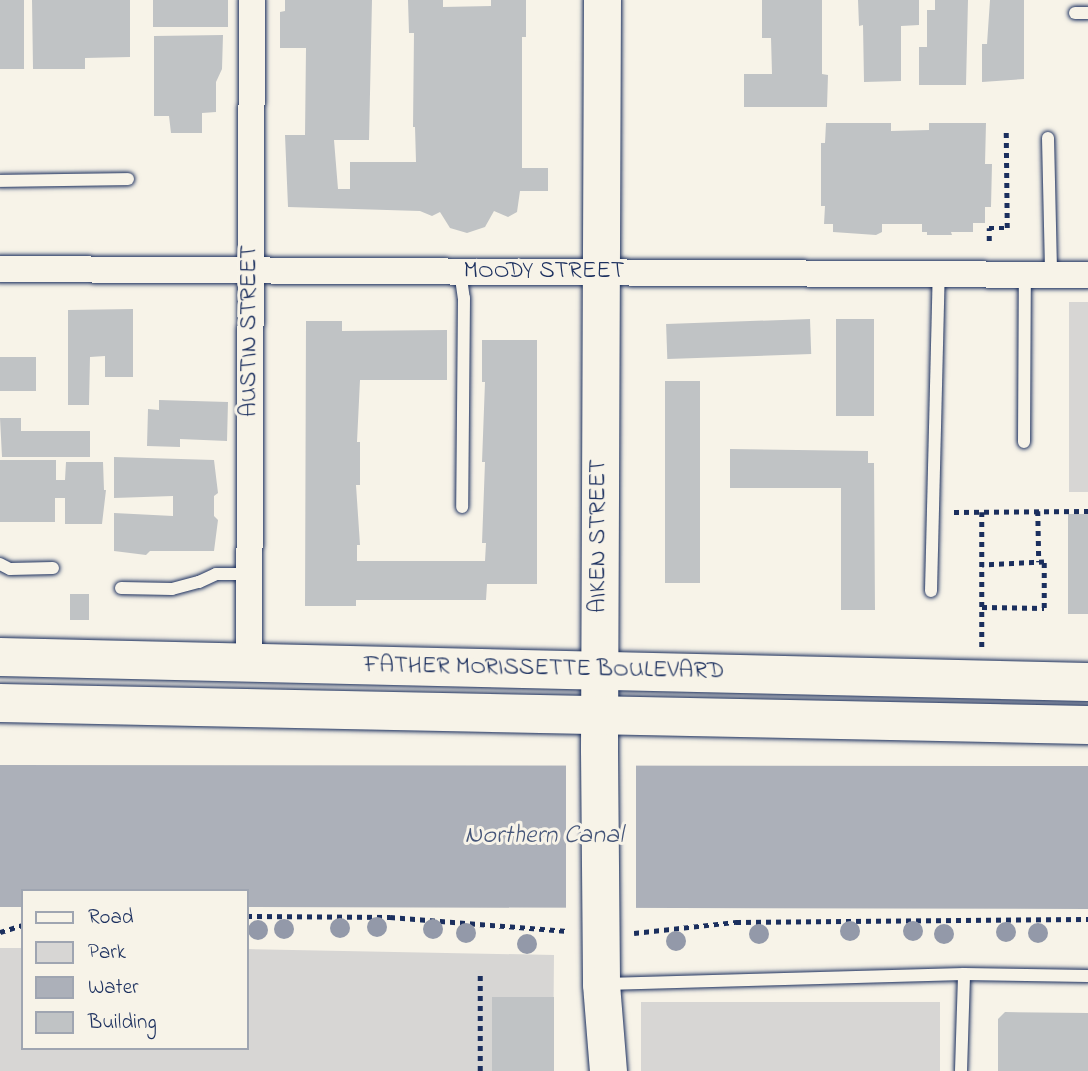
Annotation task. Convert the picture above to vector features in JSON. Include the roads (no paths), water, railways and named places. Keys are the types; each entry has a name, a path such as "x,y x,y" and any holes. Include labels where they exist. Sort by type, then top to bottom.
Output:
{"main road":[{"name":"AIKEN STREET","path":"602,0 599,762 601,984 608,1071"},
{"name":"FATHER MORISSETTE BOULEVARD","path":"0,657 1088,682"},
{"name":"FATHER MORISSETTE BOULEVARD","path":"0,703 1088,725"}],"street":[{"name":"AUSTIN STREET","path":"249,661 252,0"},
{"name":"MOODY STREET","path":"0,269 1088,275"}],"lane":[{"path":"1048,138 1051,275"},
{"path":"0,181 128,179"},
{"path":"460,271 464,298 462,507"},
{"path":"931,591 939,274"},
{"path":"1024,274 1024,442"},
{"path":"0,564 10,569 53,568"},
{"path":"121,588 172,589 216,574 249,574"},
{"path":"601,984 964,974 1088,976"},
{"path":"961,1071 964,974"}],"water":[{"name":"Northern Canal","path":"0,765 1088,766 1088,909 248,907 248,889 21,889 21,907 0,907"}]}
